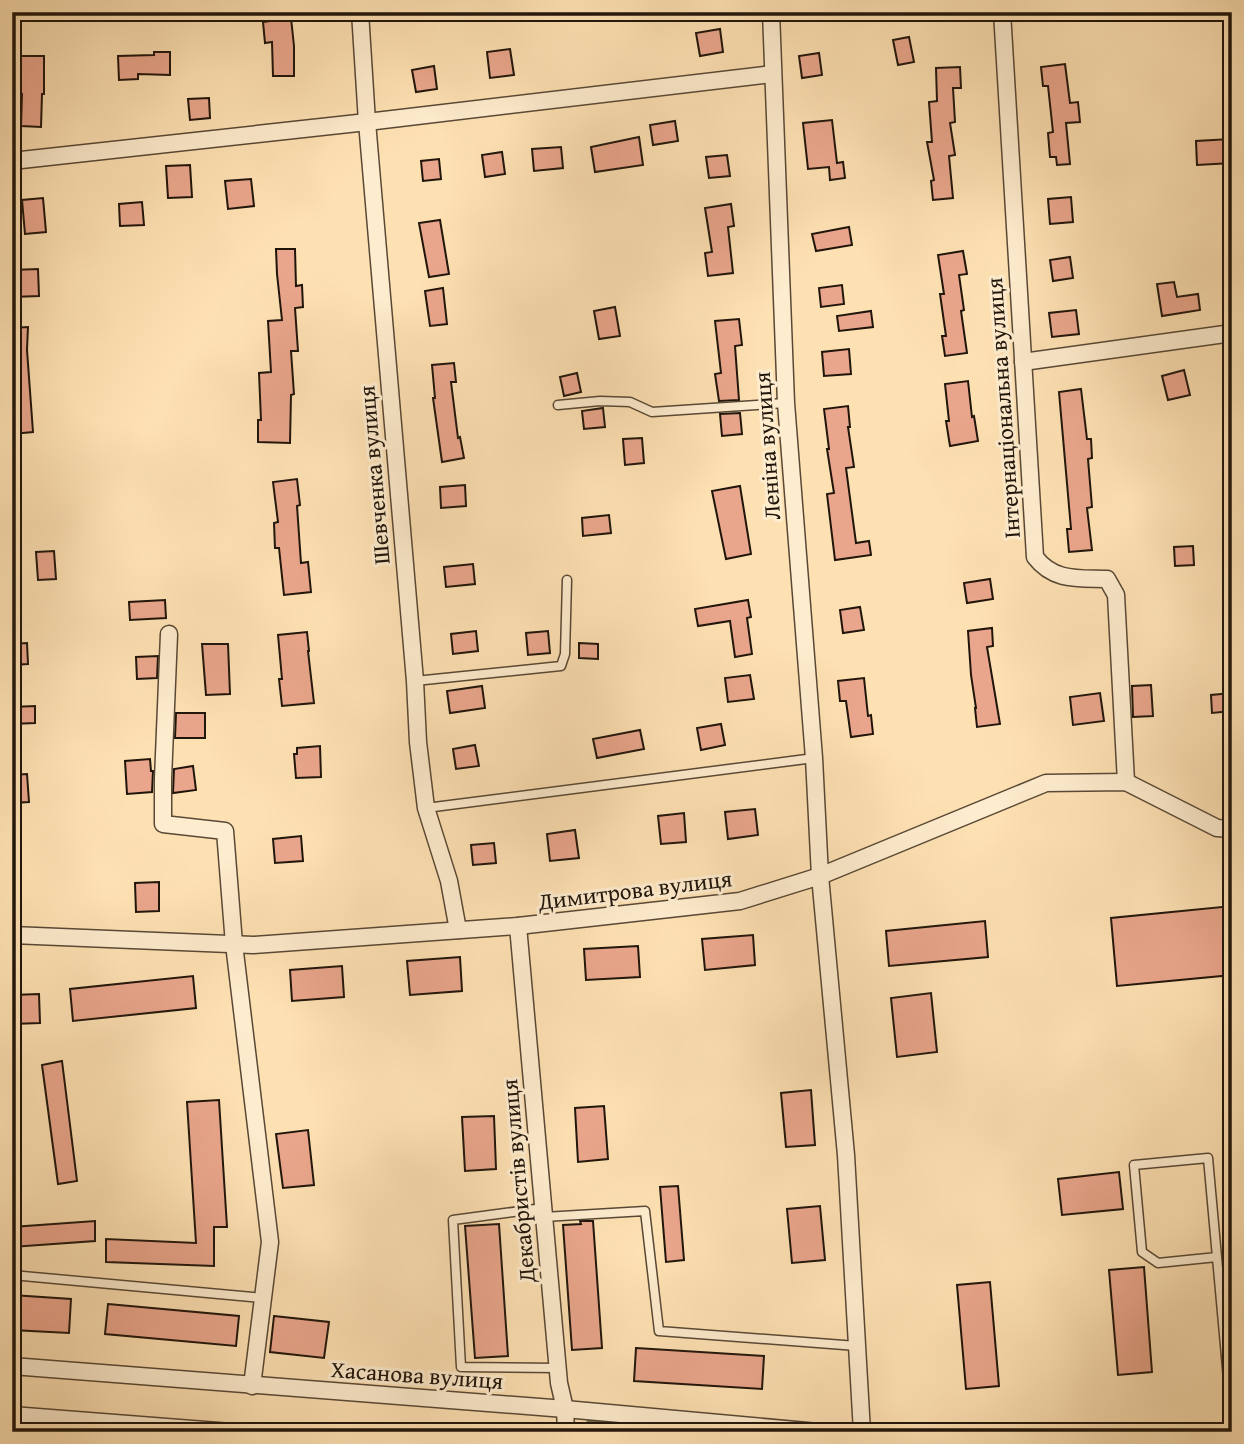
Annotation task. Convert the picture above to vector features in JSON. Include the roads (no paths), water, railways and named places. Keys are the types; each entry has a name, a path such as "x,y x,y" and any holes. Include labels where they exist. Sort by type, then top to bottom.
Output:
{"street":[{"name":"Шевченка вулиця","path":"360,12 418,742 426,808 449,881 458,930"},
{"name":"Леніна вулиця","path":"771,12 786,403 814,758 820,876 846,1155 862,1432"},
{"name":"Інтернаціональна вулиця","path":"1002,12 1035,557 1044,569 1068,578 1108,579 1116,595 1126,782"},
{"path":"12,160 772,74"},
{"path":"1023,362 1232,333"},
{"path":"169,634 163,824 225,831 233,944 270,1242 251,1386"},
{"name":"Димитрова вулиця","path":"12,936 253,945 518,926 740,901 820,876 1046,783 1126,782 1217,828 1232,829"},
{"name":"Декабристів вулиця","path":"518,926 566,1432"},
{"name":"Хасанова вулиця","path":"12,1366 565,1409 818,1432"},
{"path":"12,1415 83,1426 231,1432"}],"lane":[{"path":"558,405 600,401 630,402 652,412 786,403"},
{"path":"415,681 561,666 565,654 567,580"},
{"path":"426,808 814,758"},
{"path":"1217,1257 1158,1263 1142,1252 1134,1165 1208,1158 1217,1257 1232,1423"},
{"path":"558,1368 461,1367 453,1220 544,1213 645,1211 659,1331 857,1346"},
{"path":"12,1275 263,1298"}]}
